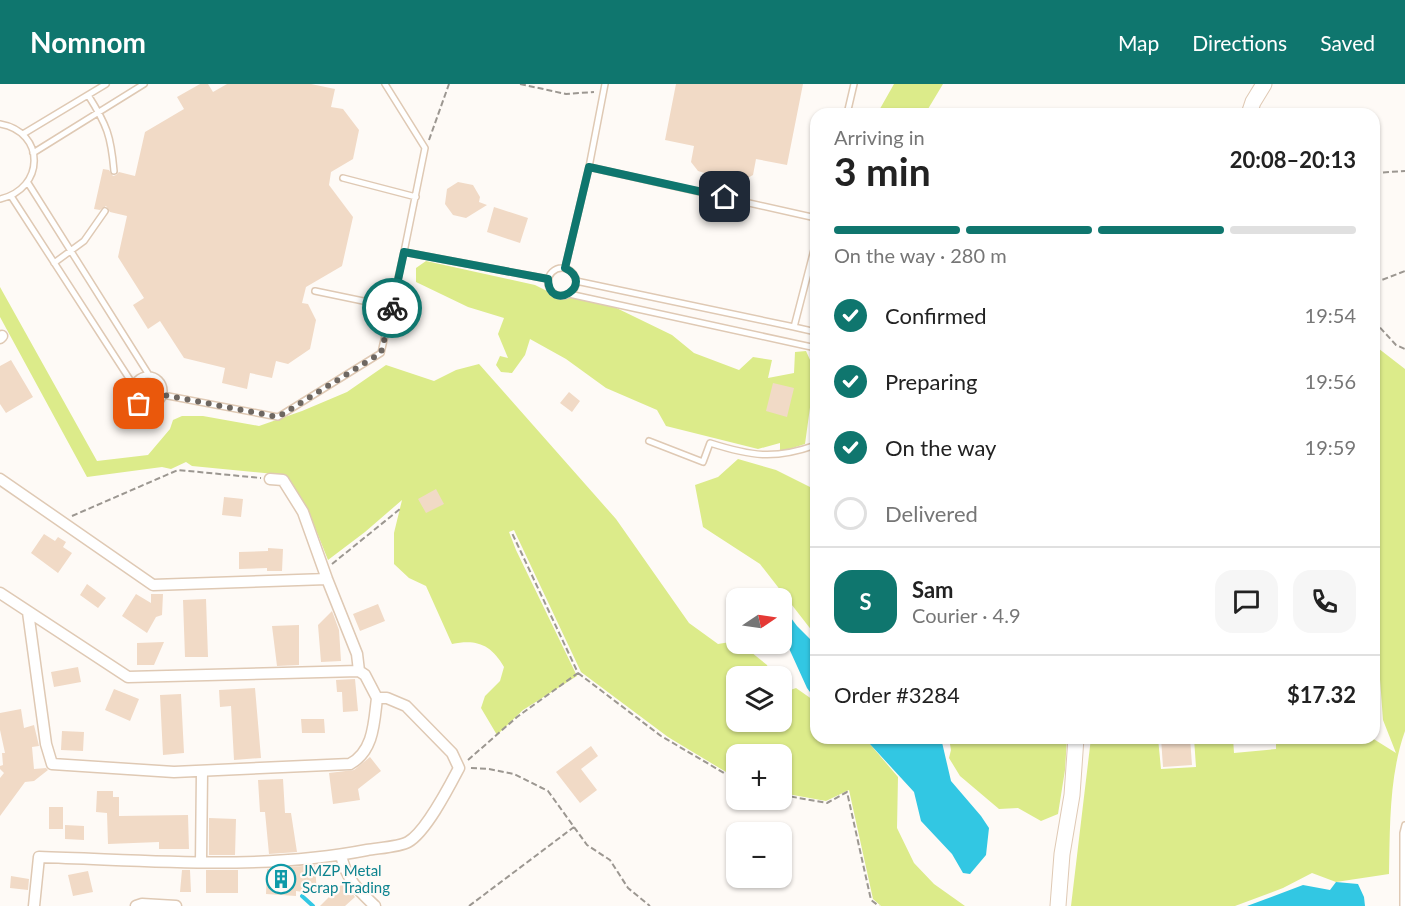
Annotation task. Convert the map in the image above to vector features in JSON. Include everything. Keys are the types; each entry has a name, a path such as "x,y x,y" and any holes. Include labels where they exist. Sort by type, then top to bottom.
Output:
{"street":[{"path":"1251,108 1264,84"},
{"path":"0,479 153,585 327,579"},
{"path":"270,479 283,480 303,512 357,654 359,671"},
{"path":"0,593 128,677 359,671 365,675 377,698 367,749 359,759 350,764 202,772 52,764 46,744 28,612"},
{"path":"34,906 39,857 258,862 342,855 408,842 422,829 459,768 453,753 406,706 387,698 377,698"},
{"path":"1058,906 1062,854 1072,795 1076,744"},
{"path":"201,862 202,772"},
{"path":"342,855 345,870 351,880 375,906"},
{"path":"136,906 176,906"}],"lane":[{"path":"23,134 106,84"},
{"path":"33,153 144,84"},
{"path":"164,395 278,417 381,353 425,148 385,84"},
{"path":"565,268 589,167 605,84"},
{"path":"848,108 854,84"},
{"path":"88,95 99,112 111,139 114,171"},
{"path":"0,124 13,127 23,134 33,153 32,174 28,183 11,196 0,199"},
{"path":"589,167 810,217"},
{"path":"343,178 416,196"},
{"path":"28,183 149,375 161,382 164,395 158,404 149,407 136,400 133,391 139,378 149,375"},
{"path":"11,196 134,386"},
{"path":"54,263 84,242 105,211"},
{"path":"404,252 548,279"},
{"path":"794,327 810,265"},
{"path":"569,294 573,291 576,281 574,275 565,268 554,270 548,279 550,291 560,296 569,294 810,347"},
{"path":"576,281 810,331"},
{"path":"315,291 392,307"},
{"path":"650,441 703,462 710,443 759,456 786,455 810,447"},
{"path":"1403,906 1403,833 1405,825"}],"path":[{"path":"425,148 433,132 449,84"},
{"path":"520,84 566,94 604,91"},
{"path":"1380,173 1405,171"},
{"path":"1380,281 1405,271"},
{"path":"1380,328 1396,345 1405,349"},
{"path":"60,521 178,470 270,479"},
{"path":"327,579 326,570 330,566 400,509"},
{"path":"512,533 578,673 661,736 726,774"},
{"path":"459,768 517,717 578,673"},
{"path":"459,768 489,769 514,774 548,791 587,845 610,860 628,888 650,906"},
{"path":"792,797 827,803 847,792 871,900 879,906"},
{"path":"469,906 574,827"}],"green space":[{"path":"894,84 943,84 929,108 880,108"},
{"path":"426,261 535,285 555,295 602,301 672,335 694,353 739,370 753,357 772,360 768,378 794,373 795,352 806,351 810,360 810,408 805,444 780,452 780,443 758,449 666,426 657,410 606,388 566,359 530,339 525,355 512,373 501,372 496,365 500,356 508,358 498,334 504,318 468,307 416,282 416,268"},
{"path":"0,287 97,461 148,455 170,429 173,420 182,416 203,416 259,426 347,392 386,365 434,381 456,370 479,364 616,519 689,623 718,644 726,643 726,654 753,654 767,665 726,666 726,732 792,732 792,689 796,688 810,698 810,744 870,744 898,777 897,828 914,863 934,884 965,906 881,906 873,899 849,790 826,801 792,795 792,744 726,744 726,772 668,737 581,672 514,530 509,532 516,550 577,676 523,710 497,735 481,708 485,696 500,681 504,667 494,653 482,645 468,642 452,644 426,586 409,578 394,564 394,533 402,500 328,560 308,510 285,475 192,466 186,462 171,469 162,467 87,477 0,317"},
{"path":"1380,350 1405,369 1405,731 1393,784 1389,874 1336,882 1312,873 1283,888 1235,906 1071,906 1090,744 1159,744 1161,769 1196,767 1194,744 1233,744 1234,753 1276,749 1276,744 1380,743 1396,753 1383,720 1380,679"},
{"path":"738,459 776,470 810,487 810,628 792,605 792,588 779,588 760,564 703,527 695,485 718,477"},
{"path":"950,744 1067,744 1058,814 1041,821 1018,808 999,809 960,776 949,758"}],"water":[{"path":"792,619 810,639 810,692 792,654"},
{"path":"870,744 942,744 951,781 989,828 986,855 970,874 963,873 952,854 921,821 914,792"},
{"path":"1336,882 1358,884 1365,906 1247,906 1303,885 1330,890"}],"building":[{"path":"200,84 208,84 213,92 227,84 311,84 335,89 331,107 343,109 359,130 353,159 331,172 329,185 353,217 342,266 306,287 302,303 308,304 316,320 310,349 288,364 276,361 272,378 250,373 247,389 222,383 225,368 184,358 160,321 148,329 133,305 144,298 118,257 127,216 110,212 106,206 100,210 94,209 103,169 109,170 113,176 119,172 135,176 145,132 184,109 177,97"},
{"path":"676,84 803,84 787,165 756,159 753,175 744,180 734,180 727,187 709,184 708,174 698,171 691,162 694,146 665,140"},
{"path":"458,182 473,185 480,197 479,202 487,205 466,218 453,215 445,204 447,189"},
{"path":"494,207 528,218 520,243 487,232"},
{"path":"11,360 33,397 6,413 0,404 0,366"},
{"path":"773,383 794,388 787,417 766,411"},
{"path":"569,392 580,401 572,412 560,403"},
{"path":"436,489 444,504 426,513 418,499"},
{"path":"224,497 243,499 241,517 222,515"},
{"path":"44,534 55,541 58,537 66,542 63,547 72,553 58,573 31,553"},
{"path":"268,548 283,549 282,571 267,571 267,568 239,569 239,552 268,551"},
{"path":"87,584 106,598 98,608 80,595"},
{"path":"136,594 151,603 151,594 163,594 162,615 156,617 147,633 122,616"},
{"path":"206,599 208,657 185,657 183,600"},
{"path":"378,604 385,621 360,631 353,614"},
{"path":"332,611 339,630 341,661 321,662 318,625"},
{"path":"299,625 299,665 277,666 272,626"},
{"path":"164,642 154,665 137,665 137,643"},
{"path":"78,667 81,682 54,687 51,672"},
{"path":"355,679 358,711 343,712 342,692 337,692 336,680"},
{"path":"255,688 261,758 234,760 231,706 220,707 219,690"},
{"path":"114,689 139,699 130,721 105,710"},
{"path":"181,694 184,753 163,755 160,695"},
{"path":"21,709 24,728 34,725 39,746 32,747 34,769 46,768 48,770 34,781 25,782 0,816 0,778 4,773 0,766 3,765 2,753 5,753 0,730 0,713"},
{"path":"301,719 324,719 325,733 302,733"},
{"path":"62,731 84,732 83,751 61,750"},
{"path":"1161,744 1190,744 1192,765 1163,767"},
{"path":"591,746 598,756 581,769 597,790 580,803 556,772"},
{"path":"370,757 381,771 358,789 360,800 333,804 329,773 354,770"},
{"path":"283,779 285,813 291,813 297,852 269,854 265,812 260,812 258,780"},
{"path":"97,791 113,791 113,797 119,797 119,816 188,815 189,849 159,849 159,842 108,844 107,813 96,812"},
{"path":"49,807 63,807 63,829 49,829"},
{"path":"209,818 236,819 235,855 209,855"},
{"path":"65,825 84,826 84,840 65,839"},
{"path":"315,865 317,894 296,891 296,896 266,894 267,869"},
{"path":"182,870 190,870 191,892 180,892"},
{"path":"206,870 238,870 238,893 206,893"},
{"path":"88,871 93,892 73,896 68,875"},
{"path":"11,876 29,879 28,890 10,888"},
{"path":"344,882 355,897 345,906 320,906"}],"waterway":[{"path":"302,896 313,906"}],"way so far":[{"path":"139,404 154,406 164,395 278,417 381,353 392,308"}],"place":[{"name":"JMZP Metal Scrap Trading","path":"281,879"}],"route":[{"path":"392,308 404,252 548,279 550,291 560,296 569,294 576,286 576,281 574,275 565,268 589,167 725,197"}]}
